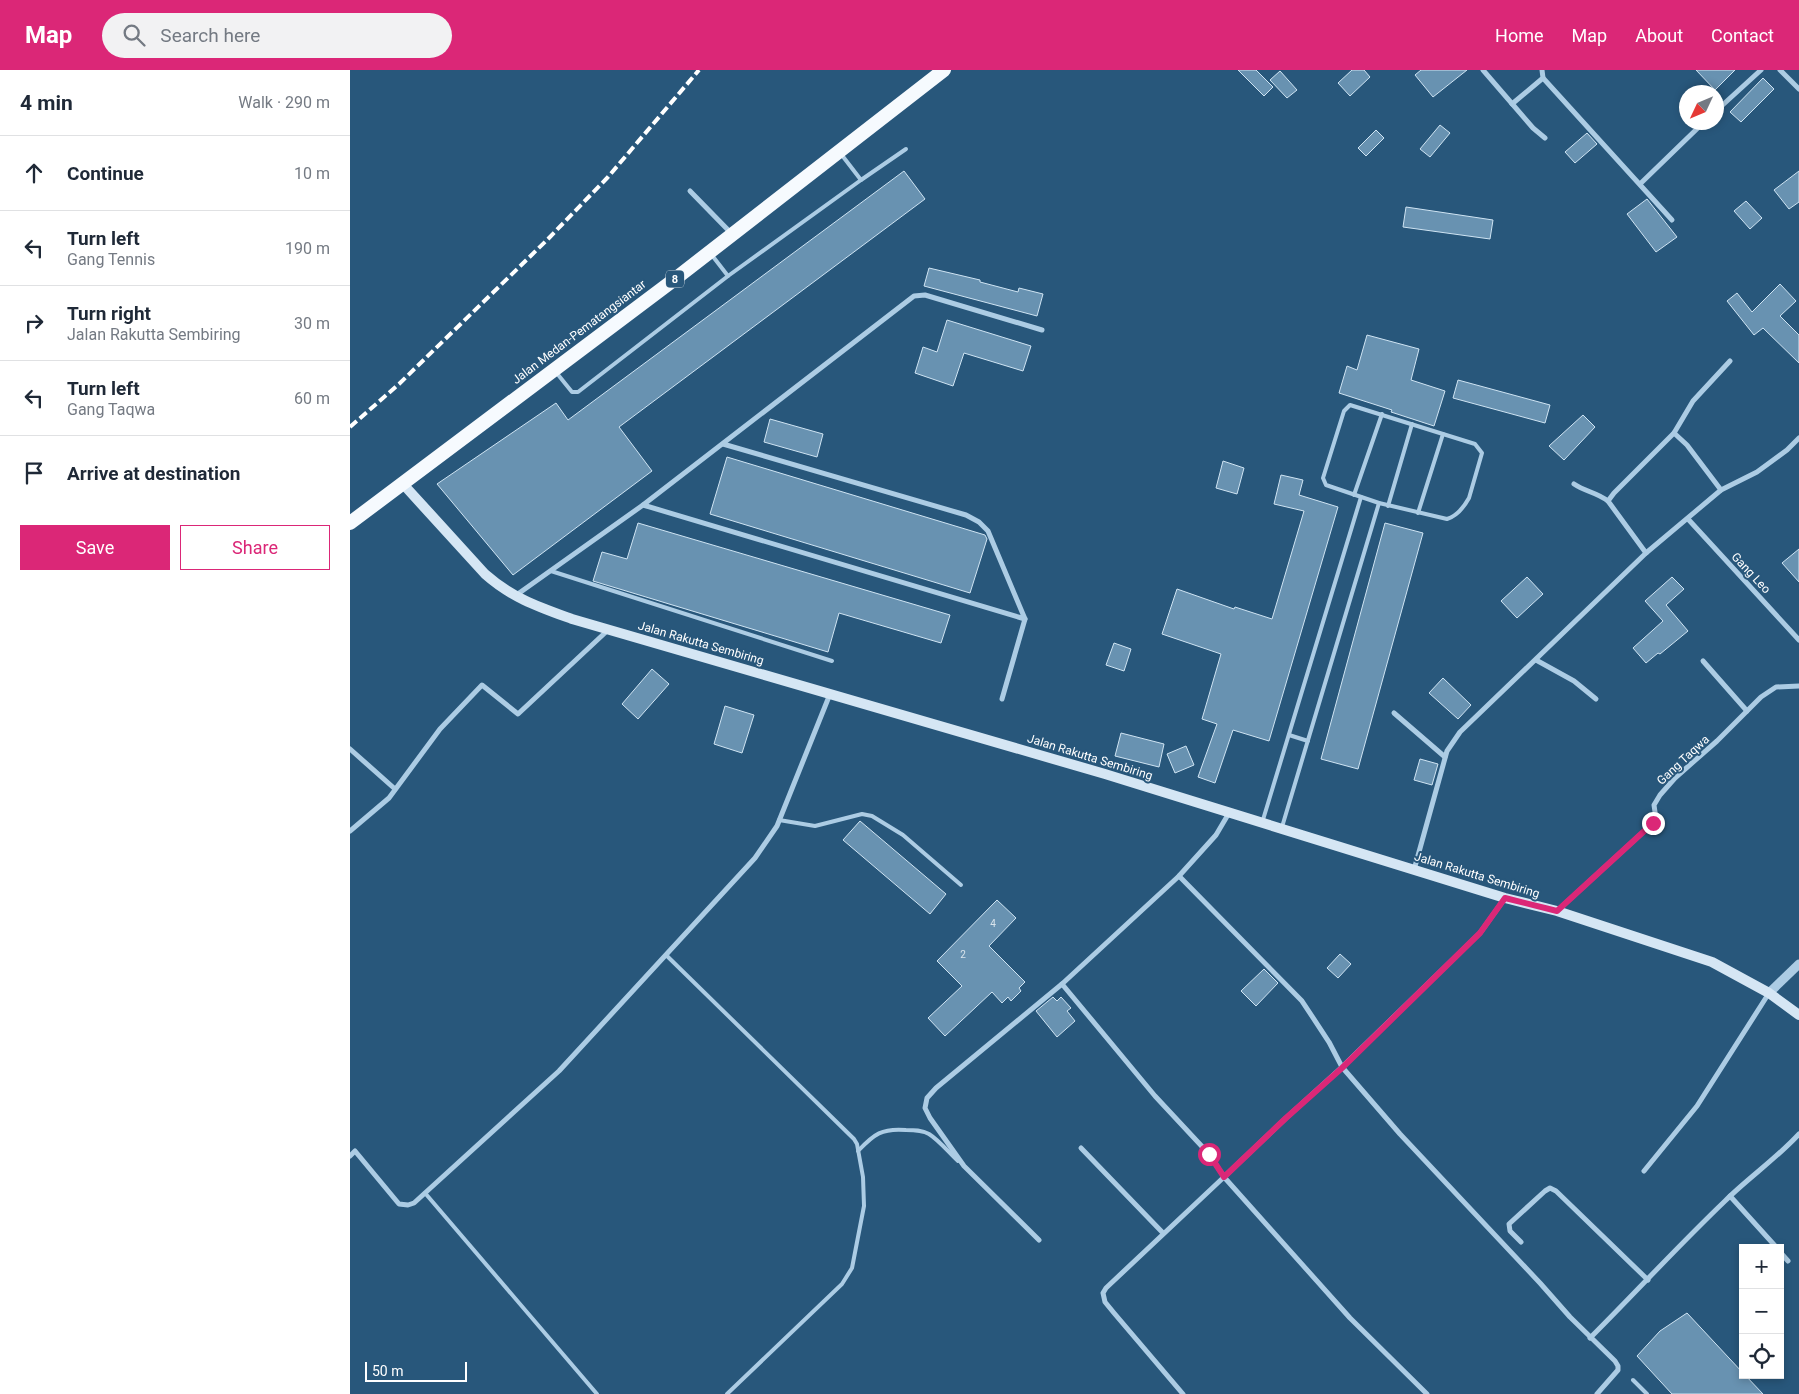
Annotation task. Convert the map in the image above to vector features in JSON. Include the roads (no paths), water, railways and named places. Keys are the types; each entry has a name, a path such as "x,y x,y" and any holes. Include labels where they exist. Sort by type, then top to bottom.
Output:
{"highway":[{"name":"Jalan Medan-Pematangsiantar","path":"350,523 710,252 944,70"}],"main road":[{"name":"Jalan Rakutta Sembiring","path":"403,484 485,574 499,586 530,604 609,629 1105,774 1505,898 1557,911 1712,962 1769,993 1799,1015"}],"street":[{"path":"1483,70 1533,128 1545,138"},
{"path":"1542,70 1543,78 1672,220"},
{"path":"1724,104 1760,70"},
{"path":"1780,70 1799,89"},
{"path":"1512,104 1543,78"},
{"path":"1640,184 1696,130"},
{"path":"690,191 732,234"},
{"path":"515,596 643,505 914,296 925,295 1042,330"},
{"path":"1608,501 1674,433 1692,400 1730,361"},
{"path":"1674,433 1687,445 1721,490"},
{"path":"1414,870 1447,751 1460,732 1646,553 1721,490 1757,472 1787,450 1799,438"},
{"path":"723,444 966,515 979,522 988,531 1025,619 1002,700"},
{"path":"1574,484 1596,493 1608,501 1646,553"},
{"path":"643,505 1025,619"},
{"name":"Gang Leo","path":"1688,519 1799,640"},
{"path":"350,831 389,798 440,729 482,685 518,714 609,629"},
{"path":"1536,660 1574,681 1596,699"},
{"path":"1703,662 1747,711"},
{"name":"Gang Taqwa","path":"1557,911 1653,823 1656,818 1654,805 1660,795 1675,778 1717,742 1761,697 1776,687 1799,686"},
{"path":"350,1156 355,1151 399,1204 408,1205 414,1203 559,1071 755,858 779,820 830,694"},
{"path":"1394,713 1445,757"},
{"path":"350,749 395,789"},
{"path":"1038,1240 964,1166 930,1118 925,1108 928,1098 936,1088 1062,984 1179,876 1216,835 1229,813"},
{"path":"1179,876 1302,1001 1329,1042 1342,1068 1440,1177 1590,1338 1615,1361 1618,1366 1615,1374 1596,1394"},
{"path":"1183,1394 1114,1313 1103,1297 1106,1288 1286,1118 1342,1068 1480,933 1505,898"},
{"path":"1644,1171 1697,1106 1769,993 1799,964"},
{"path":"1062,984 1155,1096 1209,1154 1224,1177 1350,1318 1427,1394"},
{"path":"1590,1338 1648,1280 1679,1245 1799,1134"},
{"path":"1081,1148 1163,1233"},
{"path":"1521,1242 1510,1231 1509,1224 1550,1188 1556,1191 1648,1280"},
{"path":"1730,1196 1772,1244"},
{"path":"1784,1256 1788,1261"}],"lane":[{"path":"554,370 572,392 576,394 728,276 906,149"},
{"path":"839,152 861,180"},
{"path":"710,252 728,276"},
{"path":"1350,405 1354,405 1382,414 1475,444 1482,453 1469,498 1466,504 1451,518 1447,519 1388,506 1326,485 1323,478 1344,411 1350,405"},
{"path":"1354,495 1382,414"},
{"path":"1388,506 1412,424"},
{"path":"1418,513 1443,434"},
{"path":"1262,822 1361,497"},
{"path":"1282,828 1379,503"},
{"path":"551,571 832,660"},
{"path":"1289,735 1308,741"},
{"path":"779,820 816,826 862,814 872,816 903,835 961,885"},
{"path":"666,955 854,1139 863,1177 864,1206 852,1268 842,1284 727,1394"},
{"path":"858,1151 870,1138 882,1131 892,1129 920,1131 930,1135 964,1166"},
{"path":"425,1192 597,1394"},
{"path":"1633,1380 1647,1394"}],"railway":[{"path":"350,427 399,384 548,239 608,177 699,70"}]}
